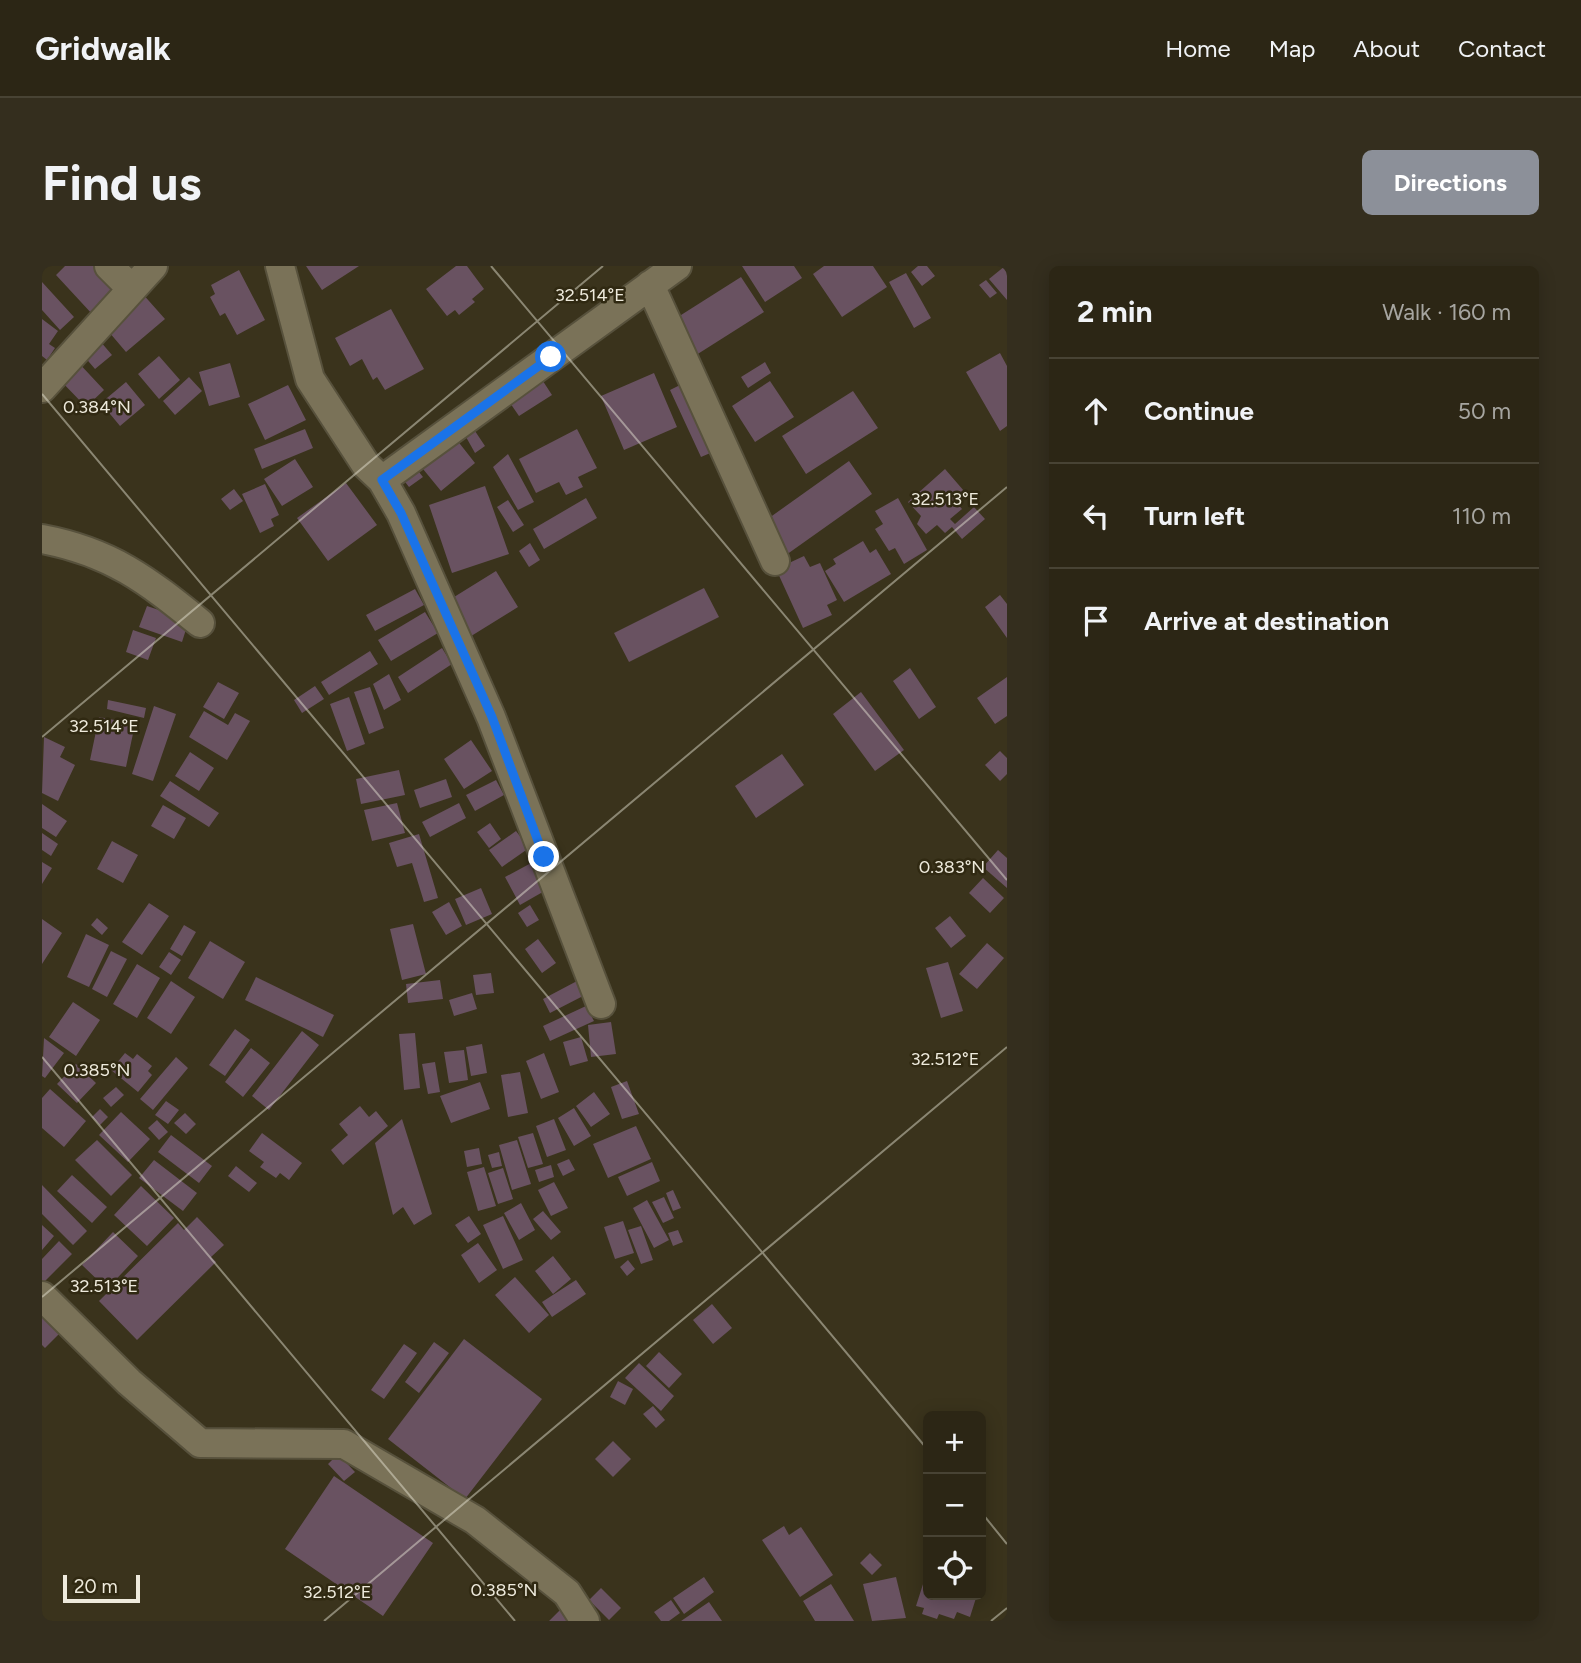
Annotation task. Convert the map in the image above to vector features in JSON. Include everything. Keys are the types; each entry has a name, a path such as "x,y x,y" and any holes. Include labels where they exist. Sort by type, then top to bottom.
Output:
{"street":[{"path":"109,266 132,289"},
{"path":"44,381 153,266"},
{"path":"280,266 310,379 366,465 382,480 401,513 492,717 601,1004"},
{"path":"382,480 677,266"},
{"path":"650,285 775,561"},
{"path":"42,539 87,549 142,576 200,623"},
{"path":"42,1296 129,1382 200,1443 344,1444 475,1520 566,1593 585,1621"}],"building":[{"path":"65,266 100,266 121,288 93,315 56,275"},
{"path":"306,266 359,266 322,290"},
{"path":"456,266 467,266 484,289 472,299 475,302 459,315 455,310 447,316 426,289"},
{"path":"742,266 794,266 802,278 765,302"},
{"path":"824,266 873,266 887,287 842,317 813,274"},
{"path":"918,266 927,266 935,276 922,286 911,272"},
{"path":"1007,266 1007,300 989,279"},
{"path":"239,270 265,320 237,335 225,313 220,316 210,297 215,294 211,285"},
{"path":"906,273 931,318 914,328 889,282"},
{"path":"741,277 764,312 693,357 670,322"},
{"path":"986,280 997,293 990,298 979,285"},
{"path":"42,282 74,317 60,330 42,310"},
{"path":"141,292 165,319 126,352 103,325"},
{"path":"391,309 424,369 385,390 377,377 373,380 362,359 350,366 335,338"},
{"path":"42,319 58,331 49,344 55,348 47,360 42,356"},
{"path":"100,341 112,355 95,369 83,355"},
{"path":"1000,353 1007,366 1007,426 1000,431 966,372"},
{"path":"159,356 180,380 159,399 138,374"},
{"path":"76,360 104,390 86,407 58,378"},
{"path":"765,362 771,373 748,388 741,377"},
{"path":"230,363 240,397 209,406 199,372"},
{"path":"654,373 677,427 624,450 601,396"},
{"path":"539,375 552,395 519,416 506,397"},
{"path":"189,377 202,391 175,415 163,401"},
{"path":"770,381 794,417 755,442 732,406"},
{"path":"126,382 145,405 120,426 101,403"},
{"path":"684,383 715,451 701,457 670,390"},
{"path":"288,385 306,420 265,440 248,404"},
{"path":"853,391 878,428 806,474 782,436"},
{"path":"305,429 313,448 262,469 254,449"},
{"path":"577,429 597,468 578,477 583,487 566,495 559,482 536,493 519,459"},
{"path":"449,430 475,463 441,491 414,458"},
{"path":"475,431 485,446 475,453 466,437"},
{"path":"508,454 534,502 518,510 493,467"},
{"path":"295,459 313,487 282,506 264,479"},
{"path":"849,461 872,494 786,555 762,523"},
{"path":"415,467 423,477 409,487 402,478"},
{"path":"945,469 964,491 954,500 962,509 950,519 955,524 974,507 985,519 962,539 952,527 945,533 937,525 926,534 917,524 921,516 908,502"},
{"path":"346,483 377,525 328,561 297,518"},
{"path":"265,484 279,515 271,519 274,526 260,533 242,494"},
{"path":"485,486 509,554 452,573 429,505"},
{"path":"234,489 243,501 230,510 221,499"},
{"path":"586,498 597,518 544,549 533,529"},
{"path":"898,498 927,550 904,564 895,548 889,551 875,529 883,524 875,511"},
{"path":"508,500 524,525 513,532 497,507"},
{"path":"863,541 870,553 876,549 891,574 844,602 825,571 836,564 833,559"},
{"path":"530,543 540,560 529,567 519,551"},
{"path":"804,556 810,567 820,563 837,600 827,605 832,615 803,628 776,569"},
{"path":"496,571 518,607 468,638 446,602"},
{"path":"704,588 719,617 629,662 614,633"},
{"path":"415,589 424,605 375,631 366,615"},
{"path":"1000,595 1007,604 1007,638 985,607"},
{"path":"147,606 189,620 182,642 139,627"},
{"path":"425,612 438,633 391,661 378,640"},
{"path":"133,630 156,638 148,660 126,652"},
{"path":"442,648 452,664 408,693 398,677"},
{"path":"370,651 378,664 329,695 321,682"},
{"path":"910,668 936,707 919,719 893,681"},
{"path":"389,674 401,700 384,710 373,684"},
{"path":"1007,677 1007,716 995,724 977,698"},
{"path":"218,682 239,693 224,719 203,707"},
{"path":"315,686 324,699 302,713 294,700"},
{"path":"370,687 384,728 369,734 354,692"},
{"path":"861,692 904,750 875,771 833,714"},
{"path":"349,697 365,744 347,751 330,704"},
{"path":"108,700 146,708 144,718 107,709"},
{"path":"154,706 176,714 153,781 132,774"},
{"path":"204,711 228,725 235,713 250,721 227,760 189,737"},
{"path":"99,717 135,724 126,767 90,760"},
{"path":"44,737 65,747 60,757 75,765 58,801 42,793"},
{"path":"471,740 492,771 464,789 444,759"},
{"path":"1000,751 1007,758 1007,774 1000,781 985,765"},
{"path":"190,752 214,768 199,791 175,776"},
{"path":"782,754 804,785 756,818 735,786"},
{"path":"399,770 405,795 361,804 356,779"},
{"path":"446,779 452,797 420,808 414,790"},
{"path":"496,780 504,795 475,811 466,795"},
{"path":"170,781 219,813 209,827 160,796"},
{"path":"397,803 405,833 372,841 364,810"},
{"path":"459,803 466,818 430,837 422,822"},
{"path":"42,804 67,821 56,837 42,828"},
{"path":"163,805 186,818 174,839 151,826"},
{"path":"490,823 501,839 489,848 477,832"},
{"path":"516,831 529,848 502,867 489,850"},
{"path":"42,833 58,844 51,856 42,850"},
{"path":"419,834 438,898 424,902 412,863 397,867 389,843"},
{"path":"112,841 138,855 123,883 97,869"},
{"path":"998,850 1007,858 1007,888 983,867"},
{"path":"42,862 52,868 42,884"},
{"path":"533,862 548,889 520,905 505,877"},
{"path":"983,878 1004,898 990,913 969,893"},
{"path":"481,888 492,914 466,925 455,899"},
{"path":"449,902 462,926 446,935 432,912"},
{"path":"149,903 169,916 142,955 122,942"},
{"path":"530,905 539,920 527,927 518,913"},
{"path":"950,916 966,936 951,948 935,928"},
{"path":"97,918 108,928 102,935 91,925"},
{"path":"42,919 62,933 42,964"},
{"path":"413,924 426,974 402,980 390,929"},
{"path":"184,925 196,932 182,956 170,949"},
{"path":"86,934 109,945 89,987 67,977"},
{"path":"538,939 556,963 542,973 525,949"},
{"path":"210,941 245,962 223,999 188,978"},
{"path":"987,943 1004,958 977,989 959,974"},
{"path":"111,951 127,959 107,997 92,989"},
{"path":"169,952 181,960 171,975 159,967"},
{"path":"948,962 963,1011 941,1018 926,968"},
{"path":"137,964 160,978 137,1018 113,1004"},
{"path":"491,973 494,993 476,995 473,975"},
{"path":"256,977 334,1015 323,1037 245,1000"},
{"path":"440,980 443,999 408,1003 406,984"},
{"path":"171,981 195,997 171,1034 147,1018"},
{"path":"577,981 585,995 550,1013 543,999"},
{"path":"472,993 477,1009 454,1016 449,1000"},
{"path":"73,1002 100,1020 76,1056 49,1037"},
{"path":"586,1006 594,1021 550,1041 543,1026"},
{"path":"611,1022 616,1054 591,1057 588,1025"},
{"path":"235,1029 250,1040 225,1076 209,1065"},
{"path":"302,1031 319,1045 269,1110 252,1096"},
{"path":"415,1033 420,1088 404,1090 399,1034"},
{"path":"581,1037 588,1061 570,1066 563,1042"},
{"path":"44,1038 64,1053 45,1078 42,1076"},
{"path":"482,1044 487,1073 471,1076 466,1047"},
{"path":"251,1048 270,1063 243,1097 225,1082"},
{"path":"464,1050 468,1080 449,1083 444,1052"},
{"path":"125,1053 133,1059 137,1054 152,1066 148,1071 152,1075 138,1092 111,1070"},
{"path":"544,1053 559,1092 541,1099 526,1061"},
{"path":"176,1057 188,1068 153,1110 140,1099"},
{"path":"435,1062 440,1092 428,1094 422,1064"},
{"path":"76,1064 96,1083 77,1103 57,1084"},
{"path":"520,1072 528,1113 508,1117 501,1075"},
{"path":"627,1081 639,1114 622,1119 611,1087"},
{"path":"480,1082 490,1109 451,1123 440,1096"},
{"path":"116,1087 124,1095 111,1107 103,1098"},
{"path":"50,1089 86,1121 64,1147 42,1128 42,1098"},
{"path":"594,1092 610,1114 591,1127 576,1106"},
{"path":"166,1101 179,1110 168,1124 155,1115"},
{"path":"360,1106 369,1117 376,1111 388,1126 343,1165 331,1150 348,1135 339,1124"},
{"path":"574,1108 591,1136 574,1146 558,1118"},
{"path":"100,1109 108,1117 100,1125 92,1117"},
{"path":"121,1112 150,1139 128,1162 99,1135"},
{"path":"185,1113 196,1124 186,1134 174,1123"},
{"path":"402,1119 432,1214 414,1225 403,1207 393,1215 375,1143"},
{"path":"554,1119 566,1150 547,1157 536,1126"},
{"path":"157,1120 168,1132 159,1140 148,1128"},
{"path":"636,1126 651,1159 608,1178 593,1144"},
{"path":"262,1133 302,1163 289,1180 280,1173 276,1178 260,1167 264,1162 249,1151"},
{"path":"533,1133 543,1164 528,1168 518,1137"},
{"path":"171,1135 212,1166 199,1183 158,1152"},
{"path":"97,1140 132,1175 111,1196 75,1160"},
{"path":"517,1140 531,1184 512,1190 499,1145"},
{"path":"479,1148 482,1164 467,1167 464,1151"},
{"path":"499,1152 502,1166 492,1168 488,1155"},
{"path":"569,1159 575,1170 563,1176 557,1164"},
{"path":"154,1160 197,1193 183,1211 139,1178"},
{"path":"652,1162 660,1181 627,1196 618,1177"},
{"path":"551,1165 554,1177 539,1182 535,1170"},
{"path":"236,1166 257,1183 249,1192 228,1176"},
{"path":"484,1167 496,1206 478,1211 467,1172"},
{"path":"503,1168 513,1199 498,1204 488,1173"},
{"path":"72,1175 107,1207 92,1223 57,1191"},
{"path":"554,1182 568,1208 551,1216 538,1190"},
{"path":"42,1185 87,1231 73,1245 42,1214"},
{"path":"141,1186 174,1218 147,1246 114,1215"},
{"path":"673,1190 681,1208 673,1211 666,1193"},
{"path":"664,1197 674,1218 663,1223 652,1202"},
{"path":"647,1200 669,1240 654,1248 633,1208"},
{"path":"521,1203 535,1230 519,1240 504,1213"},
{"path":"543,1211 561,1232 551,1240 533,1219"},
{"path":"469,1216 481,1234 468,1243 455,1225"},
{"path":"503,1216 523,1260 503,1269 483,1225"},
{"path":"197,1217 224,1245 211,1257 216,1262 137,1340 99,1301 178,1223 184,1230"},
{"path":"623,1221 634,1253 615,1259 604,1227"},
{"path":"42,1225 54,1236 42,1250"},
{"path":"641,1226 653,1260 641,1264 628,1230"},
{"path":"678,1230 683,1242 673,1246 668,1233"},
{"path":"113,1232 138,1256 107,1289 82,1265"},
{"path":"59,1241 72,1254 42,1284 42,1259"},
{"path":"478,1243 497,1270 479,1283 461,1255"},
{"path":"553,1256 571,1279 553,1294 535,1271"},
{"path":"628,1260 635,1269 627,1276 620,1267"},
{"path":"515,1277 549,1315 529,1333 495,1295"},
{"path":"576,1280 586,1294 552,1317 542,1302"},
{"path":"712,1304 732,1328 713,1344 693,1320"},
{"path":"42,1315 64,1329 45,1348 42,1345"},
{"path":"464,1339 542,1399 465,1499 388,1439"},
{"path":"434,1342 449,1353 419,1393 405,1382"},
{"path":"404,1344 417,1353 384,1399 371,1390"},
{"path":"659,1352 682,1374 669,1388 646,1366"},
{"path":"639,1363 674,1396 661,1411 625,1378"},
{"path":"618,1381 633,1389 625,1405 610,1397"},
{"path":"653,1406 665,1420 656,1428 643,1414"},
{"path":"613,1441 631,1459 613,1477 595,1459"},
{"path":"338,1454 355,1472 344,1481 328,1464"},
{"path":"334,1476 433,1543 383,1616 285,1549"},
{"path":"784,1526 789,1535 801,1527 833,1575 800,1597 762,1540"},
{"path":"870,1553 882,1565 872,1575 860,1563"},
{"path":"704,1577 714,1592 684,1614 673,1598"},
{"path":"896,1577 906,1618 872,1621 863,1584"},
{"path":"831,1584 854,1621 815,1621 803,1601"},
{"path":"923,1584 923,1600 975,1600 970,1617 957,1612 954,1619 939,1614 937,1619 922,1614 924,1608 916,1606"},
{"path":"601,1588 621,1608 609,1620 589,1600"},
{"path":"671,1600 680,1613 669,1621 661,1621 654,1612"},
{"path":"709,1602 722,1621 681,1621"},
{"path":"561,1609 573,1621 549,1621"}],"route":[{"path":"544,857 492,717 401,513 382,480 551,357"}]}
